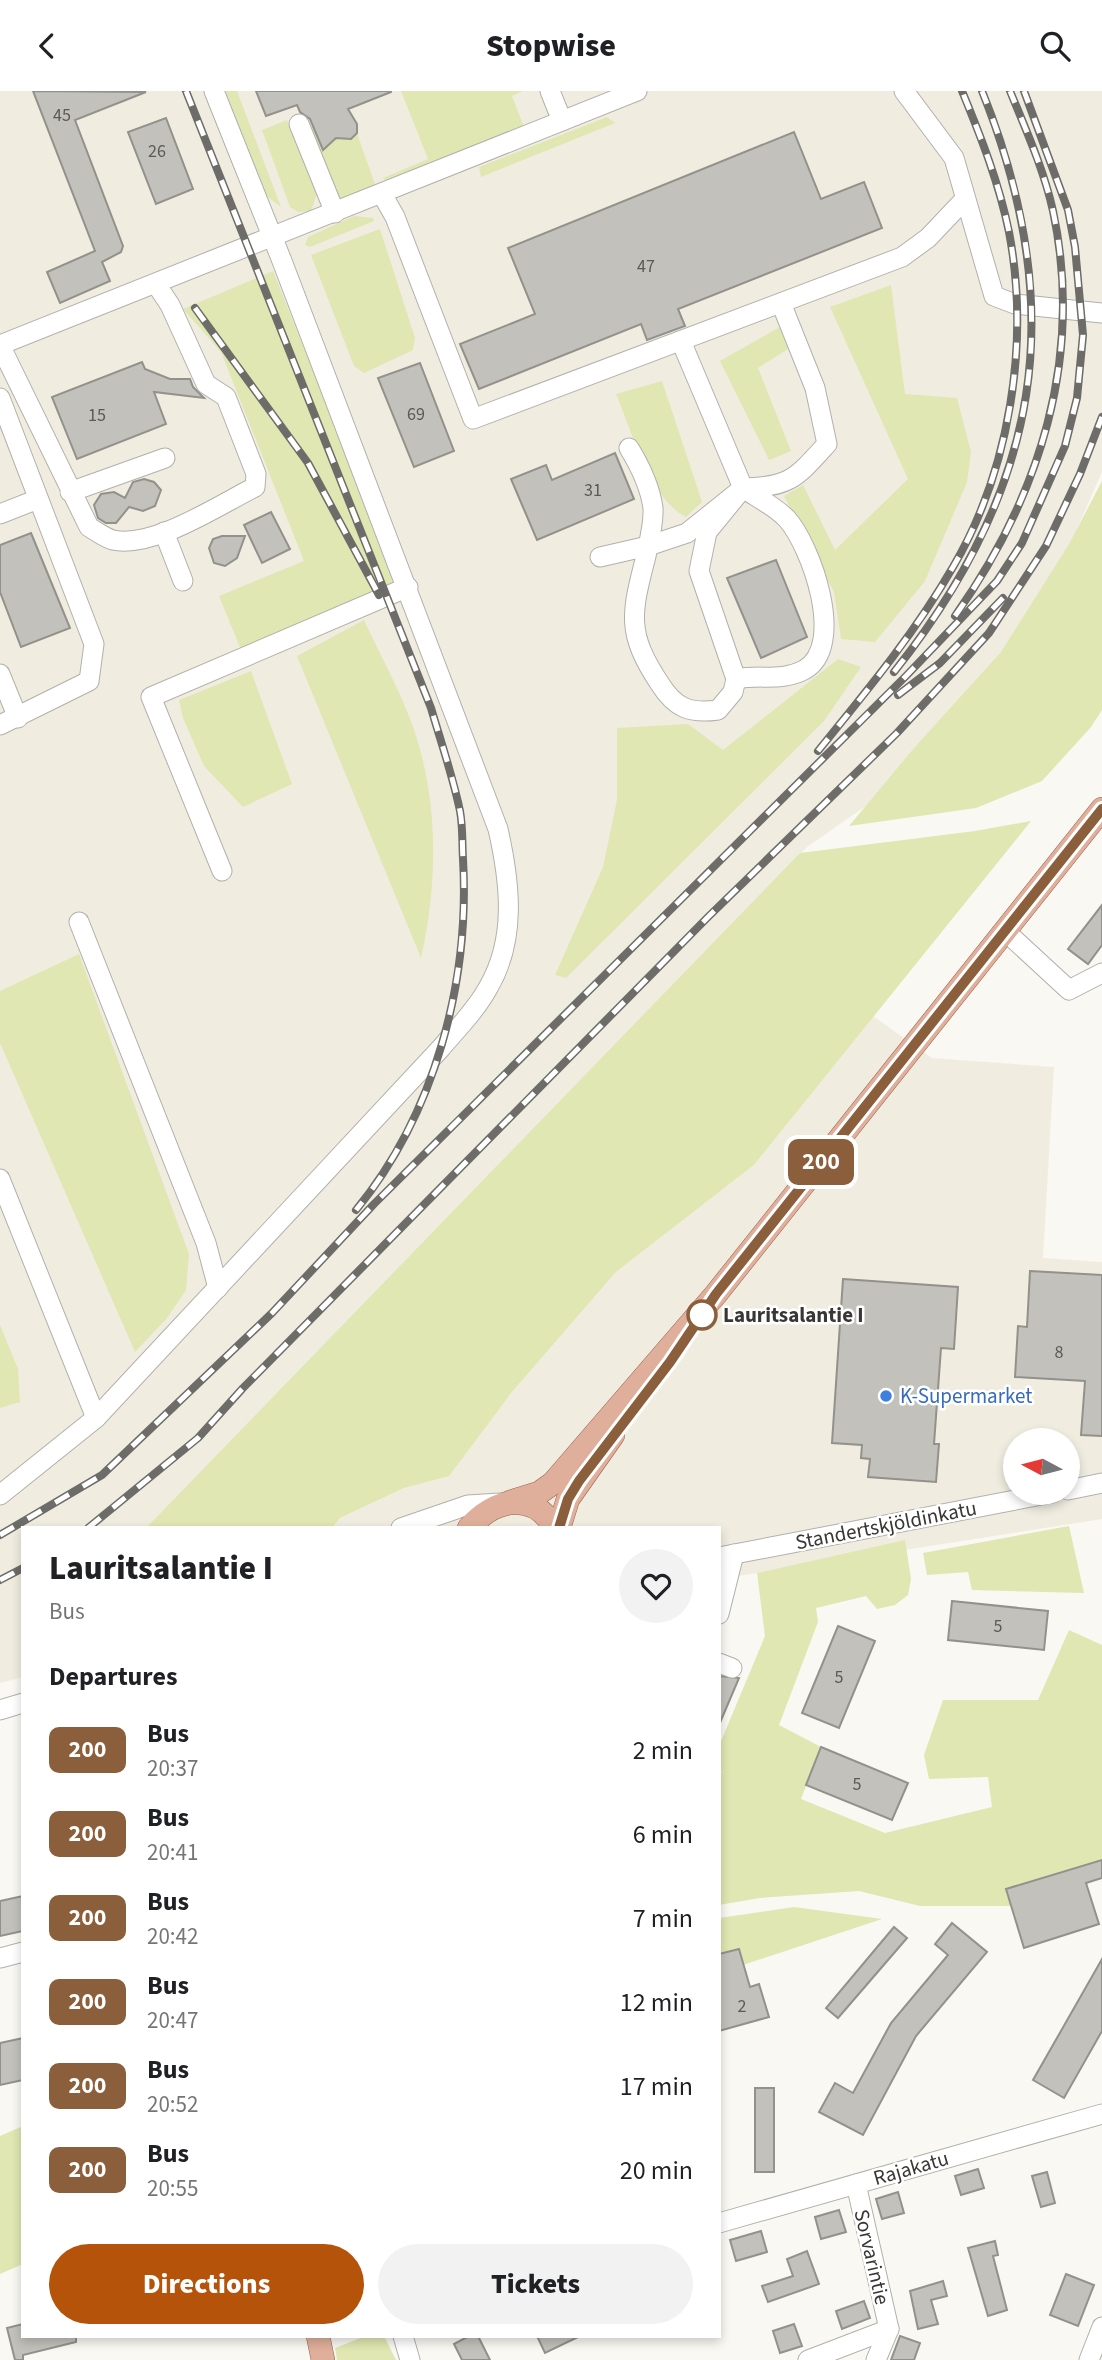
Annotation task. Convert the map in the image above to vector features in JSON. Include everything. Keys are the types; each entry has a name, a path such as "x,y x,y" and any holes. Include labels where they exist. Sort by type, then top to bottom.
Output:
{"main road":[{"path":"471,1526 488,1509 539,1493 553,1483 716,1294 1102,809"},
{"path":"558,1526 579,1481 670,1362 716,1294"},
{"path":"505,1503 536,1509 555,1526"},
{"path":"318,2338 323,2360"}],"street":[{"path":"0,1495 96,1418 441,1048 488,988 507,932 509,877 498,829 408,587 214,91"},
{"path":"550,91 562,121"},
{"path":"156,283 170,305 206,384 226,397 256,474 255,487 164,532 130,541 111,539 89,527 0,345 637,91"},
{"path":"904,91 954,158 995,296 1015,304 1101,311"},
{"path":"299,124 335,213"},
{"path":"382,194 395,217 473,419 902,257 928,238 965,199"},
{"path":"600,557 648,546 687,533 743,488 776,488 803,471 827,444 815,389 780,303"},
{"path":"681,341 743,488 787,519 808,559 826,611 824,645 806,669 771,680 747,677 736,679"},
{"path":"0,398 94,644 89,681 9,721 0,674"},
{"path":"629,448 642,470 653,509 648,546 637,591 634,631 646,663 670,699 696,714 718,711 733,692 736,679 699,571 707,532 743,488"},
{"path":"70,492 165,458"},
{"path":"0,515 38,499"},
{"path":"164,532 183,581"},
{"path":"222,871 150,697 408,587"},
{"path":"79,922 206,1243 218,1288"},
{"path":"1005,931 1069,990 1102,973"},
{"path":"0,1179 96,1418"},
{"path":"1080,1488 1102,1483"},
{"name":"Standertskjöldinkatu","path":"727,1555 1003,1502"},
{"path":"407,1526 468,1505 505,1503"},
{"path":"721,1599 727,1555"},
{"path":"0,1958 21,1953"},
{"name":"Rajakatu","path":"721,2222 1102,2114"},
{"name":"Sorvarintie","path":"808,2360 888,2329 856,2184"},
{"path":"1089,2360 1102,2327"},
{"path":"876,2360 888,2329"},
{"path":"404,2338 410,2360"}],"shaded area":[{"path":"0,91 1102,91 1102,472 1040,612 909,776 807,847 156,1521 149,1526 21,1526 21,1678 0,1683"},
{"path":"873,1016 932,1058 1054,1067 1043,1258 1102,1262 1102,1519 721,1579 721,1526 334,1526 340,1518 404,1488 449,1475 512,1392 616,1272 754,1165"}],"green space":[{"path":"223,91 237,91 281,207 262,189"},
{"path":"401,91 523,91 512,96 524,127 385,180 383,178 428,159"},
{"path":"349,111 375,184 374,187 338,200 309,128"},
{"path":"607,117 615,123 481,177 479,167"},
{"path":"287,120 317,194 311,211 298,212 290,207 262,130"},
{"path":"354,216 373,218 374,221 310,247 305,245 308,237"},
{"path":"380,229 415,338 413,350 364,373 354,366 311,255"},
{"path":"273,271 397,581 241,650 219,596 304,561 221,352 183,309"},
{"path":"891,285 905,394 957,398 971,452 967,482 925,581 875,642 841,639 834,592 784,496 803,485 835,550 908,479 830,307"},
{"path":"780,327 788,349 758,368 791,451 769,460 720,361"},
{"path":"662,381 702,502 686,517 673,508 652,479 616,394"},
{"path":"1102,481 1102,710 1091,727 1042,781 976,808 849,826 914,748 1001,652 1069,544"},
{"path":"364,620 408,713 428,784 433,871 421,958 297,656"},
{"path":"838,659 861,667 824,721 566,978 555,975 603,867 617,800 617,728 688,724 723,750"},
{"path":"251,671 292,784 243,807 204,766 183,718 179,700"},
{"path":"1031,821 754,1165 616,1272 512,1392 449,1476 404,1488 340,1518 334,1526 148,1526 800,853 975,831"},
{"path":"79,954 189,1254 186,1290 167,1318 135,1352 0,1043 0,991"},
{"path":"0,1325 18,1369 20,1402 0,1408"},
{"path":"1069,1526 1084,1593 972,1590 968,1572 927,1575 923,1553"},
{"path":"905,1540 911,1579 908,1595 895,1605 877,1609 866,1596 816,1608 818,1622 779,1725 821,1747 801,1799 885,1833 992,1807 988,1777 929,1779 924,1755 943,1700 1038,1700 1069,1630 1102,1645 1102,1860 1006,1889 1011,1906 920,1906 859,1891 760,1898 721,1905 721,1741 765,1636 757,1573"},
{"path":"794,1907 882,1919 743,1965 739,1949 721,1954 721,1918"},
{"path":"21,2127 21,2265 0,2274 0,2136"},
{"path":"361,2338 385,2338 396,2360 337,2360 335,2348"}],"building":[{"path":"33,91 146,92 75,120 123,246 121,252 102,262 110,281 60,303 47,272 95,251"},
{"path":"256,91 391,92 348,109 357,124 357,133 351,139 336,138 323,150 310,119 300,112 297,105 266,116"},
{"path":"166,118 193,189 156,204 128,132"},
{"path":"794,132 821,199 864,182 882,228 678,309 685,326 647,340 641,324 479,389 460,344 535,314 508,248"},
{"path":"142,362 145,369 170,379 190,379 193,387 204,398 154,392 166,424 77,459 52,397"},
{"path":"420,363 454,451 414,467 378,378"},
{"path":"615,453 634,499 537,540 511,479 546,465 552,480"},
{"path":"144,479 154,482 161,490 155,506 143,511 129,507 116,523 106,523 98,518 94,505 101,494 114,492 125,498 133,482"},
{"path":"271,512 290,549 262,563 244,525"},
{"path":"31,533 70,628 21,647 0,592 0,545"},
{"path":"222,536 245,536 237,558 225,566 214,563 209,548 213,539"},
{"path":"776,560 807,637 761,658 727,578"},
{"path":"1102,905 1102,945 1088,964 1068,949"},
{"path":"1030,1271 1102,1275 1102,1436 1081,1435 1085,1381 1015,1377 1018,1326 1027,1327"},
{"name":"K-Supermarket","path":"843,1279 958,1287 954,1349 941,1348 934,1444 939,1444 936,1482 868,1477 870,1459 861,1458 862,1445 832,1443"},
{"path":"952,1601 1048,1611 1044,1650 948,1640"},
{"path":"838,1626 875,1641 839,1728 802,1713"},
{"path":"721,1676 739,1678 721,1720"},
{"path":"821,1747 908,1783 892,1820 806,1785"},
{"path":"1102,1860 1102,1878 1086,1883 1099,1924 1024,1948 1006,1889"},
{"path":"21,1896 21,1931 0,1936 0,1901"},
{"path":"952,1923 987,1952 916,2036 863,2135 819,2112 835,2083 853,2093 891,2023 948,1955 935,1944"},
{"path":"894,1927 907,1938 838,2018 826,2008"},
{"path":"739,1949 750,1987 759,1984 769,2017 721,2030 721,1954"},
{"path":"1102,1959 1102,2031 1064,2098 1033,2080"},
{"path":"21,2038 21,2080 0,2085 0,2043"},
{"path":"755,2088 774,2088 774,2172 755,2172"},
{"path":"978,2169 984,2188 961,2195 955,2176"},
{"path":"1047,2172 1055,2203 1041,2207 1032,2176"},
{"path":"898,2192 904,2213 882,2219 876,2199"},
{"path":"839,2210 846,2232 821,2239 815,2217"},
{"path":"761,2231 767,2252 736,2261 730,2240"},
{"path":"995,2241 998,2255 993,2256 1007,2310 988,2316 968,2248"},
{"path":"807,2251 819,2284 768,2302 762,2286 793,2276 787,2259"},
{"path":"1066,2274 1094,2285 1078,2326 1050,2315"},
{"path":"943,2281 947,2296 931,2300 938,2324 918,2329 910,2291"},
{"path":"864,2301 870,2318 842,2329 836,2311"},
{"path":"21,2324 21,2338 76,2338 76,2342 23,2355 23,2360 15,2360 7,2328"},
{"path":"794,2324 802,2346 780,2353 773,2331"},
{"path":"900,2336 920,2343 914,2360 891,2360"},
{"path":"465,2338 479,2338 490,2360 462,2360 454,2344"},
{"path":"538,2338 576,2338 545,2353"}],"railway":[{"path":"186,91 431,708 461,817 464,905 453,999 442,1045 407,1132 384,1172 356,1210"},
{"path":"818,751 889,662 953,567 973,529 989,489 1001,447 1016,361 1015,274 1000,196 962,91"},
{"path":"894,672 944,603 982,534 1010,465 1026,395 1032,323 1026,248 1010,171 982,91"},
{"path":"955,616 1011,523 1032,474 1048,423 1058,372 1063,319 1061,265 1053,211 1040,165 1010,91"},
{"path":"0,1535 102,1475 272,1313 374,1204 906,676 997,581 1022,543 1065,446 1077,398 1083,335 1075,247 1068,210 1024,91"},
{"path":"195,308 308,463 379,595"},
{"path":"90,1526 198,1438 243,1388 708,917 897,733 989,633 1046,546 1080,474 1102,417"},
{"path":"898,695 940,663 1003,598"},
{"path":"0,1580 21,1569"}],"bus line":[{"name":"200","path":"559,1526 561,1514 579,1481 670,1362 716,1294 1102,809"}],"place":[{"name":"Lauritsalantie I","path":"702,1315"},
{"name":"K-Supermarket","path":"886,1396"}]}
